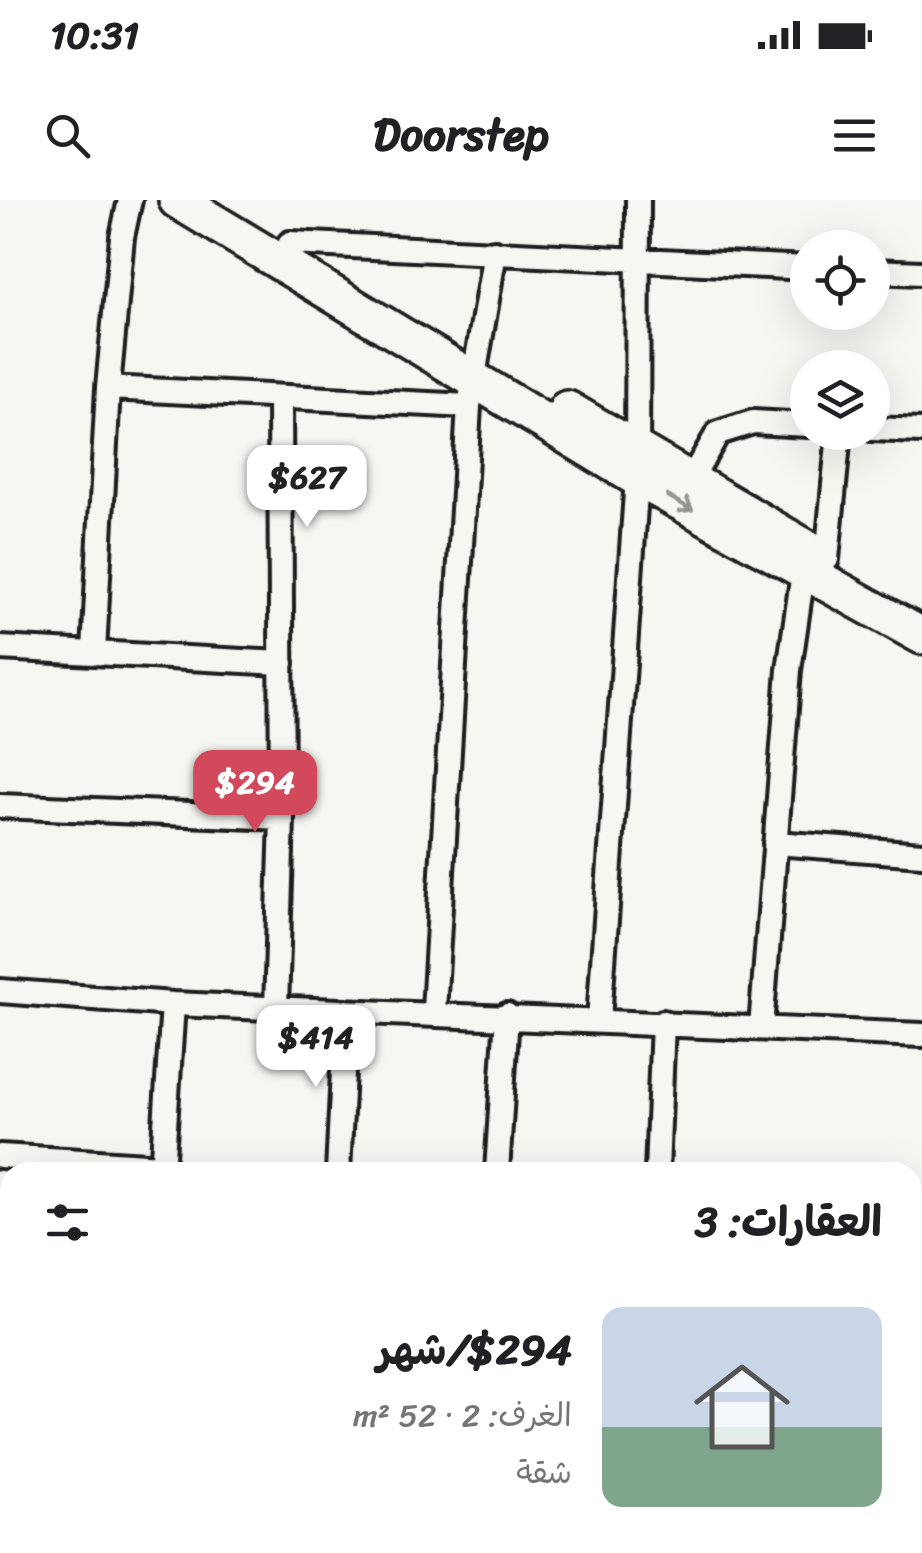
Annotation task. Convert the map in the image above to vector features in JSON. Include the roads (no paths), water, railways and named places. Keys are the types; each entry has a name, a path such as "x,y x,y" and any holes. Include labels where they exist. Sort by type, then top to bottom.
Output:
{"main road":[{"path":"177,200 473,381 637,464 815,566 922,612"},
{"path":"217,200 290,243 473,381"},
{"path":"637,464 691,479 922,636"}],"street":[{"path":"94,652 108,388 122,238 130,200"},
{"path":"598,1020 637,464 638,200"},
{"path":"290,243 790,267"},
{"path":"434,1011 473,381 495,252"},
{"path":"890,271 922,273"},
{"path":"108,388 280,397 473,381"},
{"path":"276,1008 282,818 280,397"},
{"path":"691,479 718,432 753,422 790,424"},
{"path":"890,429 922,432"},
{"path":"761,1028 789,670 815,566 835,450"},
{"path":"0,648 282,663"},
{"path":"0,806 282,818"},
{"path":"775,843 922,854"},
{"path":"0,991 174,1004 434,1011 922,1035"},
{"path":"163,1162 174,1004"},
{"path":"338,1162 346,1011"},
{"path":"498,1162 507,1015"},
{"path":"657,1162 663,1022"},
{"path":"0,1156 75,1162"}]}
